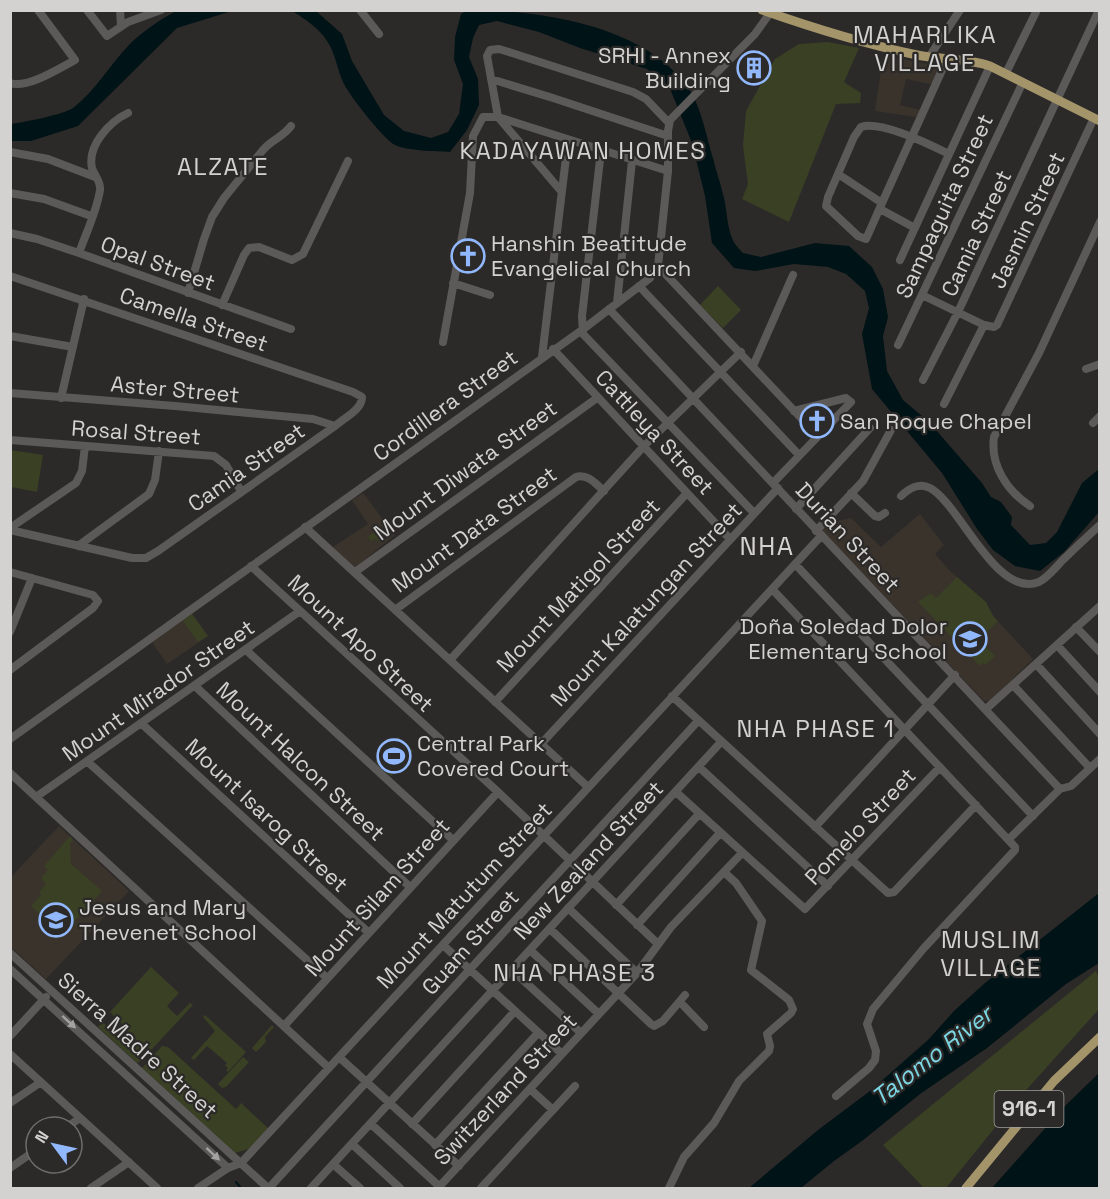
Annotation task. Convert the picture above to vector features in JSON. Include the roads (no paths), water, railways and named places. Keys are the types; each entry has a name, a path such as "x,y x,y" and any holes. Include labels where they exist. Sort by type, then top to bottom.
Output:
{"main road":[{"path":"766,12 782,14 870,43 928,57 990,66 1097,119"},
{"name":"916-1","path":"966,1188 1054,1080 1100,1037"}],"street":[{"path":"10,83 24,84 75,60 38,10"},
{"path":"87,10 107,36 120,26 161,10"},
{"path":"120,10 120,26"},
{"path":"360,10 379,34"},
{"path":"928,57 960,10"},
{"path":"1006,73 1037,10"},
{"name":"Camia Street","path":"923,380 1059,100 1099,10"},
{"path":"766,12 755,33 671,119 658,266 818,436"},
{"path":"561,191 498,117 487,54 492,49 633,92 646,99 671,119"},
{"path":"947,59 913,136 867,237 863,240 826,206 826,201 854,137 861,127 871,126 913,136 949,154"},
{"path":"900,260 990,66"},
{"path":"491,80 668,136"},
{"name":"Sampaguita Street","path":"898,345 1023,82"},
{"path":"79,253 99,193 99,181 91,161 95,145 110,126 128,113"},
{"path":"443,342 470,193 473,136 483,117 498,117 668,171"},
{"name":"Jasmin Street","path":"984,325 994,327 1000,322 1097,119"},
{"path":"188,293 207,227 218,208 262,150 270,142 282,137 291,126"},
{"path":"542,357 568,141"},
{"path":"601,151 582,330 588,341 754,513"},
{"path":"10,153 48,159 96,178"},
{"path":"222,305 249,248 259,247 292,260 303,254 348,160"},
{"path":"617,303 632,161"},
{"path":"838,174 915,228"},
{"path":"10,193 44,199 91,216"},
{"path":"1030,506 1018,498 1003,478 993,449 994,437 1039,353 1100,222"},
{"name":"Opal Street","path":"10,233 79,253 291,329"},
{"name":"Cordillera Street","path":"10,739 582,330 653,275 658,266"},
{"path":"753,366 793,275"},
{"name":"Camella Street","path":"10,276 84,299 353,392 362,397 362,401"},
{"path":"453,283 490,295"},
{"path":"639,286 800,455"},
{"path":"922,295 984,325 944,404"},
{"path":"61,398 84,299"},
{"name":"Durian Street","path":"609,309 1060,789"},
{"path":"10,336 73,347"},
{"name":"Cattleya Street","path":"553,349 730,539"},
{"path":"450,660 643,447 741,352"},
{"path":"1086,369 1100,364"},
{"name":"Aster Street","path":"10,393 313,419 335,426"},
{"name":"Mount Diwata Street","path":"355,572 597,398"},
{"name":"Mount Kalatungan Street","path":"541,744 754,513 800,455 851,403 851,400 846,398 794,411"},
{"name":"Camia Street","path":"78,546 132,558 146,558 335,426 358,408 362,401"},
{"path":"1093,423 1100,416"},
{"path":"796,509 870,428"},
{"name":"Mount Matutum Street","path":"198,1188 228,1168 241,1163 795,564 851,493 867,477 891,430"},
{"name":"Rosal Street","path":"10,440 210,455 219,458 226,465 242,490"},
{"path":"10,529 76,483 82,471 85,446"},
{"path":"10,529 78,546 149,494 155,480 159,451"},
{"name":"Mount Data Street","path":"395,609 576,477 584,475 604,491"},
{"path":"901,496 914,487 928,486 941,496 986,555 1001,570 1022,583 1039,582 1100,525"},
{"name":"Mount Matigol Street","path":"495,702 687,493"},
{"path":"851,493 875,516 879,517 885,513"},
{"path":"305,527 588,787"},
{"path":"795,564 1033,816"},
{"name":"Mount Apo Street","path":"251,566 498,792 658,944"},
{"path":"10,572 93,595 98,601 93,608 11,668"},
{"path":"10,632 32,578"},
{"path":"772,589 1016,848 918,954 873,1009 867,1024 876,1052 875,1060 869,1068 836,1096"},
{"path":"986,709 1098,609"},
{"name":"Mount Mirador Street","path":"36,797 300,611"},
{"path":"1076,627 1100,652"},
{"path":"1057,645 1100,692"},
{"path":"246,650 453,840"},
{"path":"1036,664 1100,734"},
{"path":"815,827 955,675"},
{"path":"1013,685 1090,768"},
{"name":"Mount Halcon Street","path":"195,686 410,887"},
{"path":"672,696 890,893 894,892 976,805"},
{"name":"Guam Street","path":"269,1188 698,721"},
{"name":"Mount Isarog Street","path":"142,724 369,933"},
{"name":"New Zealand Street","path":"314,1187 721,742"},
{"path":"1009,839 1060,789 1071,786 1100,759"},
{"path":"88,762 327,978"},
{"path":"699,767 828,886"},
{"name":"Pomelo Street","path":"742,853 805,909 940,767"},
{"path":"10,774 329,1068"},
{"name":"Mount Silam Street","path":"284,1026 498,792"},
{"path":"676,792 742,853"},
{"path":"616,906 699,814"},
{"path":"637,925 720,833"},
{"name":"Switzerland Street","path":"439,1188 637,973 671,927 742,853"},
{"path":"669,1188 684,1157 710,1128 739,1081 769,1051 767,1034 791,1013 793,1008 789,1000 751,970 762,921 736,883 724,872"},
{"path":"568,908 637,973"},
{"path":"550,929 654,1026 663,1021 683,999 704,1027"},
{"path":"443,945 562,1054"},
{"path":"530,950 599,1014"},
{"name":"Sierra Madre Street","path":"10,953 269,1188"},
{"name":"Sierra Madre Street","path":"10,969 228,1168"},
{"path":"512,970 581,1033"},
{"path":"10,1036 52,991"},
{"path":"412,1124 515,1011"},
{"path":"435,1145 538,1033"},
{"path":"10,1054 77,1115"},
{"path":"339,1057 459,1166"},
{"path":"10,1103 41,1082"},
{"path":"481,1188 575,1086"},
{"path":"530,1089 553,1110"},
{"path":"84,1122 157,1188"},
{"path":"371,1124 439,1188"},
{"path":"352,1144 400,1188"},
{"path":"10,1168 24,1158"},
{"path":"91,1188 129,1162"},
{"path":"333,1164 360,1188"}],"water":[{"path":"468,10 525,13 585,24 640,46 664,62 684,82 699,108 723,193 730,233 741,251 761,257 815,243 849,246 872,267 883,289 888,317 883,336 887,371 903,400 929,422 982,483 991,497 1001,502 1012,517 1011,525 1030,545 1046,543 1057,532 1082,483 1099,469 1099,512 1064,552 1040,571 1015,566 993,550 942,473 872,389 862,334 869,308 865,291 846,274 828,267 794,264 755,271 734,268 712,243 705,196 692,143 669,86 647,69 580,48 539,32 497,21 479,25 473,38 469,57 478,79 479,105 467,130 450,152 407,148 390,142 368,117 344,84 330,46 324,37 311,24 292,11 316,11 342,34 352,61 384,115 404,131 431,138 448,132 459,114 463,84 454,60 455,37 461,14"},
{"path":"176,11 232,11 177,28 78,126 31,141 11,141 11,124 52,116 73,108 88,94 133,41"},
{"name":"Talomo River","path":"1099,893 1099,963 1066,984 987,1048 920,1094 801,1188 749,1188 818,1130 870,1091 928,1040 955,1010 985,983"},
{"path":"1099,1073 1099,1188 992,1188 1064,1107"}],"waterway":[{"path":"236,1182 241,1188"}],"place":[{"name":"SRHI - Annex Building","path":"754,68"},
{"name":"Hanshin Beatitude Evangelical Church","path":"468,256"},
{"name":"San Roque Chapel","path":"817,421"},
{"name":"Doña Soledad Dolor Elementary School","path":"970,639"},
{"name":"Central Park Covered Court","path":"394,756"},
{"name":"Jesus and Mary Thevenet School","path":"56,920"}],"district":[{"name":"MAHARLIKA VILLAGE","path":"925,49"},
{"name":"KADAYAWAN HOMES","path":"583,151"},
{"name":"ALZATE","path":"223,167"},
{"name":"NHA","path":"767,546"},
{"name":"NHA PHASE 1","path":"816,729"},
{"name":"MUSLIM VILLAGE","path":"991,954"},
{"name":"NHA PHASE 3","path":"575,973"}]}
